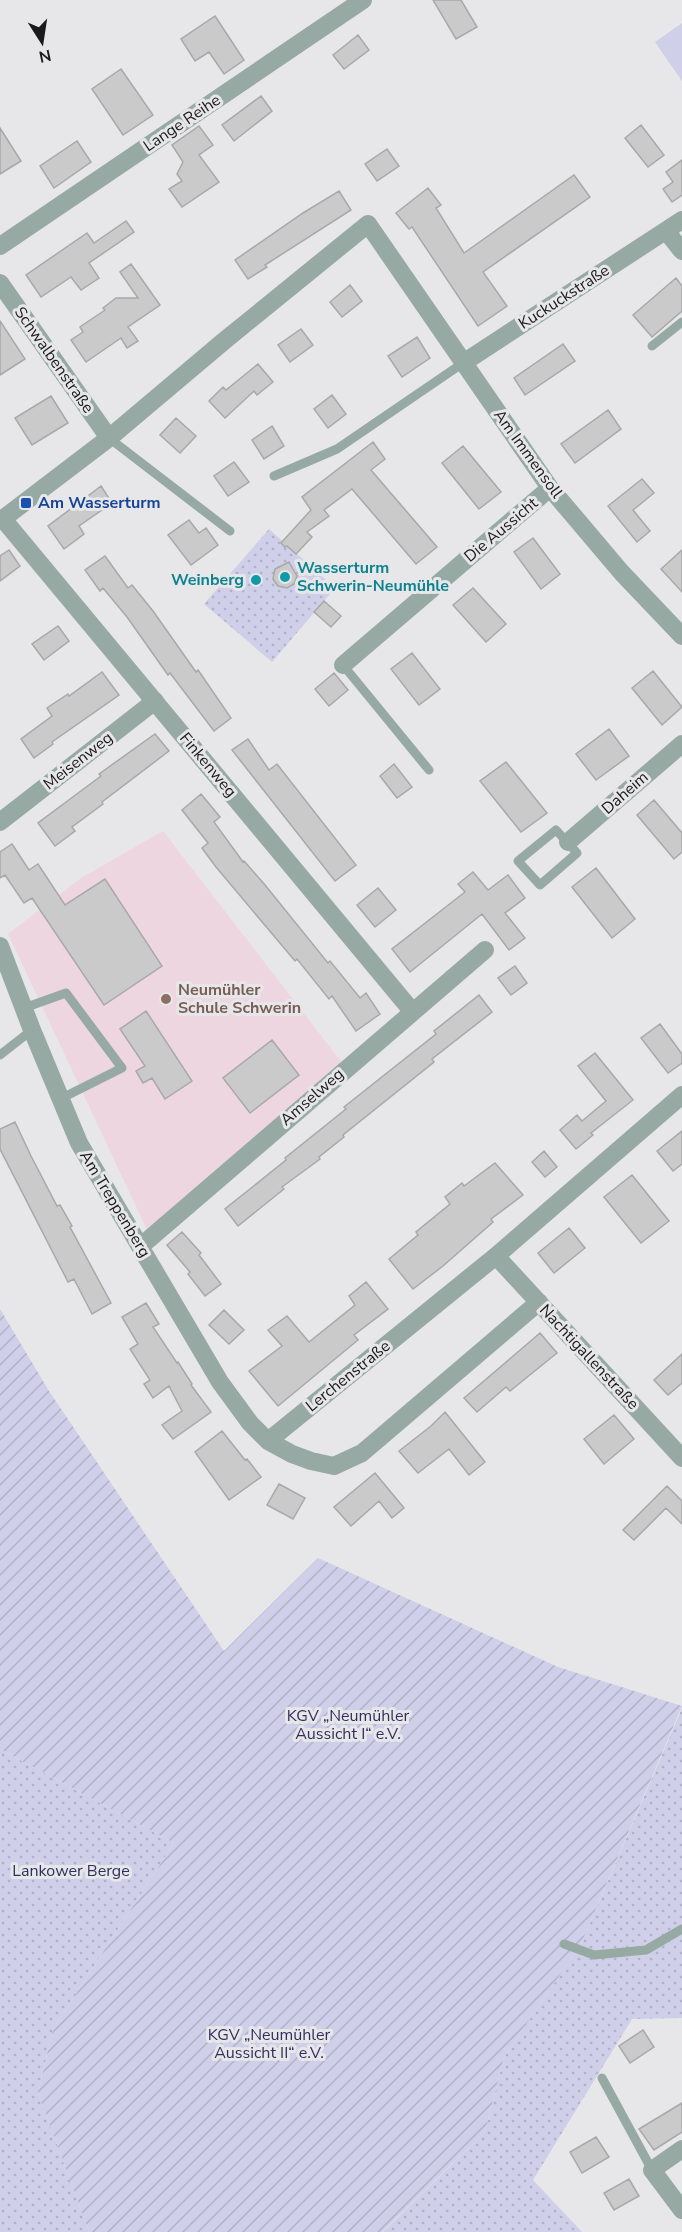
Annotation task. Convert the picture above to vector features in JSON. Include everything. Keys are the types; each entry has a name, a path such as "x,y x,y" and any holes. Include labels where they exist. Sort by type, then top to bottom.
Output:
{"street":[{"name":"Lange Reihe","path":"0,246 363,0"},
{"name":"Kuckuckstraße","path":"463,363 682,220"},
{"name":"Am Immensoll","path":"109,438 368,224 550,488 622,573 681,633"},
{"path":"666,231 682,251"},
{"name":"Schwalbenstraße","path":"0,282 109,438"},
{"path":"2,520 109,438"},
{"name":"Die Aussicht","path":"343,665 550,488"},
{"name":"Finkenweg","path":"2,520 155,700 412,1011"},
{"name":"Meisenweg","path":"0,822 155,700"},
{"name":"Daheim","path":"568,842 682,744"},
{"name":"Am Treppenberg","path":"0,946 79,1143 220,1382 250,1424 268,1441"},
{"name":"Amselweg","path":"141,1246 485,950"},
{"name":"Lerchenstraße","path":"268,1441 496,1256 682,1095"},
{"name":"Nachtigallenstraße","path":"496,1256 682,1458"},
{"path":"268,1441 292,1454 334,1466 362,1453 539,1302"},
{"path":"682,2149 652,2170 682,2210"}],"lane":[{"path":"651,346 682,322"},
{"path":"274,476 337,450 463,363"},
{"path":"109,438 230,531"},
{"path":"343,665 429,770"},
{"path":"556,830 568,842 577,853 540,885 518,861 556,830"},
{"path":"24,1008 66,993 122,1068 60,1099"},
{"path":"0,1055 32,1030"},
{"path":"564,1944 594,1955 646,1950 682,1929"},
{"path":"602,2078 652,2170"}],"shaded area":[{"name":"Neumühler Schule Schwerin","path":"163,831 343,1064 148,1232 8,934 81,878"}],"green space":[{"path":"682,23 682,81 655,42"},
{"path":"269,529 335,588 272,662 204,604"},
{"path":"0,1309 49,1391 224,1651 318,1558 558,1667 682,1706 581,1944 504,2057 485,2132 382,2232 89,2232 38,2093 53,2029 174,1843 0,1749"},
{"path":"682,1708 682,2018 632,2019 533,2180 582,2232 383,2232 485,2132 504,2057 581,1944"},
{"name":"Lankower Berge","path":"0,1749 174,1843 53,2029 38,2093 89,2232 0,2232"}],"building":[{"path":"433,0 461,0 477,27 456,39"},
{"path":"215,16 244,60 224,74 209,52 195,61 181,39"},
{"path":"358,35 369,50 344,69 333,55"},
{"path":"121,69 153,115 123,135 92,89"},
{"path":"261,96 272,111 234,141 222,125"},
{"path":"641,125 664,155 648,167 625,138"},
{"path":"199,126 213,145 199,155 219,182 182,207 169,189 182,181 177,174 183,162 172,145"},
{"path":"0,128 21,161 0,174"},
{"path":"77,141 91,162 54,188 40,166"},
{"path":"387,149 399,166 377,181 365,164"},
{"path":"682,160 682,195 672,202 663,189 673,182 666,172"},
{"path":"574,175 590,197 483,272 507,306 478,326 412,227 409,229 396,213 428,188 441,205 436,208 464,253"},
{"path":"339,191 351,210 265,265 267,267 248,279 235,260"},
{"path":"126,221 134,232 89,263 99,278 81,290 71,277 41,297 26,275 87,233 94,243"},
{"path":"131,264 160,305 128,327 138,341 127,348 121,338 86,362 71,340 83,332 80,327 105,310 103,308 116,298 138,298 120,272"},
{"path":"676,278 682,286 682,311 652,337 633,315"},
{"path":"350,285 362,301 342,317 330,302"},
{"path":"0,321 25,359 0,375"},
{"path":"301,329 313,345 290,362 278,345"},
{"path":"417,337 430,358 402,377 388,356"},
{"path":"563,344 575,361 525,395 514,378"},
{"path":"258,364 273,382 257,395 254,391 225,418 209,401 223,387 226,390"},
{"path":"332,395 346,414 328,428 314,409"},
{"path":"51,396 68,423 32,445 15,418"},
{"path":"608,410 621,429 575,463 561,444"},
{"path":"176,418 196,436 180,453 160,435"},
{"path":"272,426 284,446 264,459 252,440"},
{"path":"373,442 385,459 371,470 437,547 416,564 352,489 324,510 329,516 307,532 312,537 296,554 287,546 285,547 281,543 311,510 302,497"},
{"path":"463,446 501,492 479,509 442,463"},
{"path":"234,462 249,482 228,496 214,476"},
{"path":"642,479 654,493 633,510 650,531 637,542 608,506"},
{"path":"101,486 112,503 79,526 84,534 64,549 48,526"},
{"path":"189,520 199,533 206,528 218,545 191,565 168,535"},
{"path":"533,538 560,574 541,589 514,552"},
{"path":"9,550 20,566 0,581 0,556"},
{"path":"682,550 682,592 661,569"},
{"path":"105,556 128,588 132,585 153,611 231,718 214,731 170,673 168,675 127,617 103,588 100,591 85,570"},
{"name":"Wasserturm Schwerin-Neumühle","path":"289,562 297,576 294,584 287,588 278,586 273,579 275,569"},
{"path":"473,588 506,624 486,642 453,605"},
{"path":"324,601 341,616 331,627 314,612"},
{"path":"58,626 69,641 44,660 32,644"},
{"path":"412,653 440,689 419,705 391,669"},
{"path":"653,671 682,707 662,725 632,688"},
{"path":"102,672 119,695 52,742 53,744 34,758 21,739 52,716 47,708 68,694 69,696"},
{"path":"334,673 348,690 329,706 315,689"},
{"path":"609,729 629,756 596,780 576,754"},
{"path":"155,734 169,751 72,827 75,831 55,846 38,823 101,776 99,774"},
{"path":"248,739 269,770 277,764 356,865 335,881 232,750"},
{"path":"506,762 547,813 521,832 480,781"},
{"path":"394,764 412,787 397,798 380,776"},
{"path":"201,794 220,817 214,822 243,862 265,885 328,963 330,961 360,998 366,993 380,1014 356,1031 332,996 329,999 216,867 202,848 208,843 182,810"},
{"path":"654,800 682,833 682,852 674,859 637,815"},
{"path":"12,844 29,870 38,864 65,905 105,879 162,966 104,1005 32,898 24,903 5,875 0,878 0,852"},
{"path":"596,868 635,919 612,938 572,887"},
{"path":"473,872 488,890 508,875 525,898 505,913 525,938 509,950 482,914 410,972 392,949 465,892 458,884"},
{"path":"378,888 396,910 375,927 357,905"},
{"path":"515,966 527,983 511,995 498,978"},
{"path":"479,995 492,1012 432,1059 434,1062 343,1135 344,1137 319,1157 320,1159 282,1187 284,1189 238,1226 225,1209 346,1109 344,1107 436,1034 434,1031"},
{"path":"146,1011 192,1081 165,1099 152,1078 143,1083 136,1071 145,1066 120,1029"},
{"path":"660,1024 682,1054 682,1063 668,1073 641,1038"},
{"path":"272,1040 299,1075 250,1113 223,1078"},
{"path":"595,1053 633,1100 591,1133 593,1135 576,1149 560,1130 577,1115 582,1121 606,1101 578,1066"},
{"path":"15,1122 57,1206 60,1205 72,1226 70,1227 111,1303 92,1314 74,1279 68,1282 0,1149 0,1129"},
{"path":"682,1131 682,1164 673,1171 657,1151"},
{"path":"544,1151 557,1167 545,1177 532,1162"},
{"path":"495,1163 523,1195 491,1219 493,1222 413,1289 389,1259 418,1235 416,1232 450,1204 445,1197 462,1183 464,1186"},
{"path":"632,1175 669,1221 641,1243 604,1197"},
{"path":"569,1228 585,1248 554,1273 538,1253"},
{"path":"182,1232 201,1253 199,1255 221,1284 205,1296 188,1274 190,1272 167,1245"},
{"path":"366,1282 388,1309 354,1335 358,1340 278,1406 249,1371 282,1346 268,1330 287,1316 309,1342 355,1305 349,1296"},
{"path":"146,1303 159,1324 153,1327 211,1412 173,1439 162,1425 182,1411 169,1386 153,1398 144,1384 150,1380 130,1349 138,1344 122,1317"},
{"path":"224,1310 244,1330 229,1344 209,1325"},
{"path":"540,1333 557,1353 510,1391 506,1387 477,1412 464,1398"},
{"path":"682,1354 682,1383 668,1395 654,1380"},
{"path":"445,1412 485,1462 469,1475 449,1449 418,1473 399,1451"},
{"path":"614,1415 634,1439 604,1464 584,1439"},
{"path":"222,1431 261,1477 229,1500 195,1452"},
{"path":"375,1473 404,1508 392,1518 379,1501 351,1526 334,1507"},
{"path":"279,1484 305,1498 293,1519 267,1505"},
{"path":"667,1486 682,1501 682,1524 666,1508 634,1540 623,1530"},
{"path":"643,2030 654,2047 630,2063 619,2046"},
{"path":"682,2103 682,2132 654,2150 639,2129"},
{"path":"596,2137 609,2157 582,2173 570,2152"},
{"path":"629,2179 639,2196 614,2210 604,2193"}],"place":[{"name":"Am Wasserturm","path":"26,503"},
{"name":"Wasserturm Schwerin-Neumühle","path":"285,577"},
{"name":"Weinberg","path":"256,580"},
{"name":"Neumühler Schule Schwerin","path":"166,999"}],"park label":[{"name":"KGV „Neumühler Aussicht I“ e.V.","path":"348,1725"},
{"name":"KGV „Neumühler Aussicht II“ e.V.","path":"269,2044"}]}
